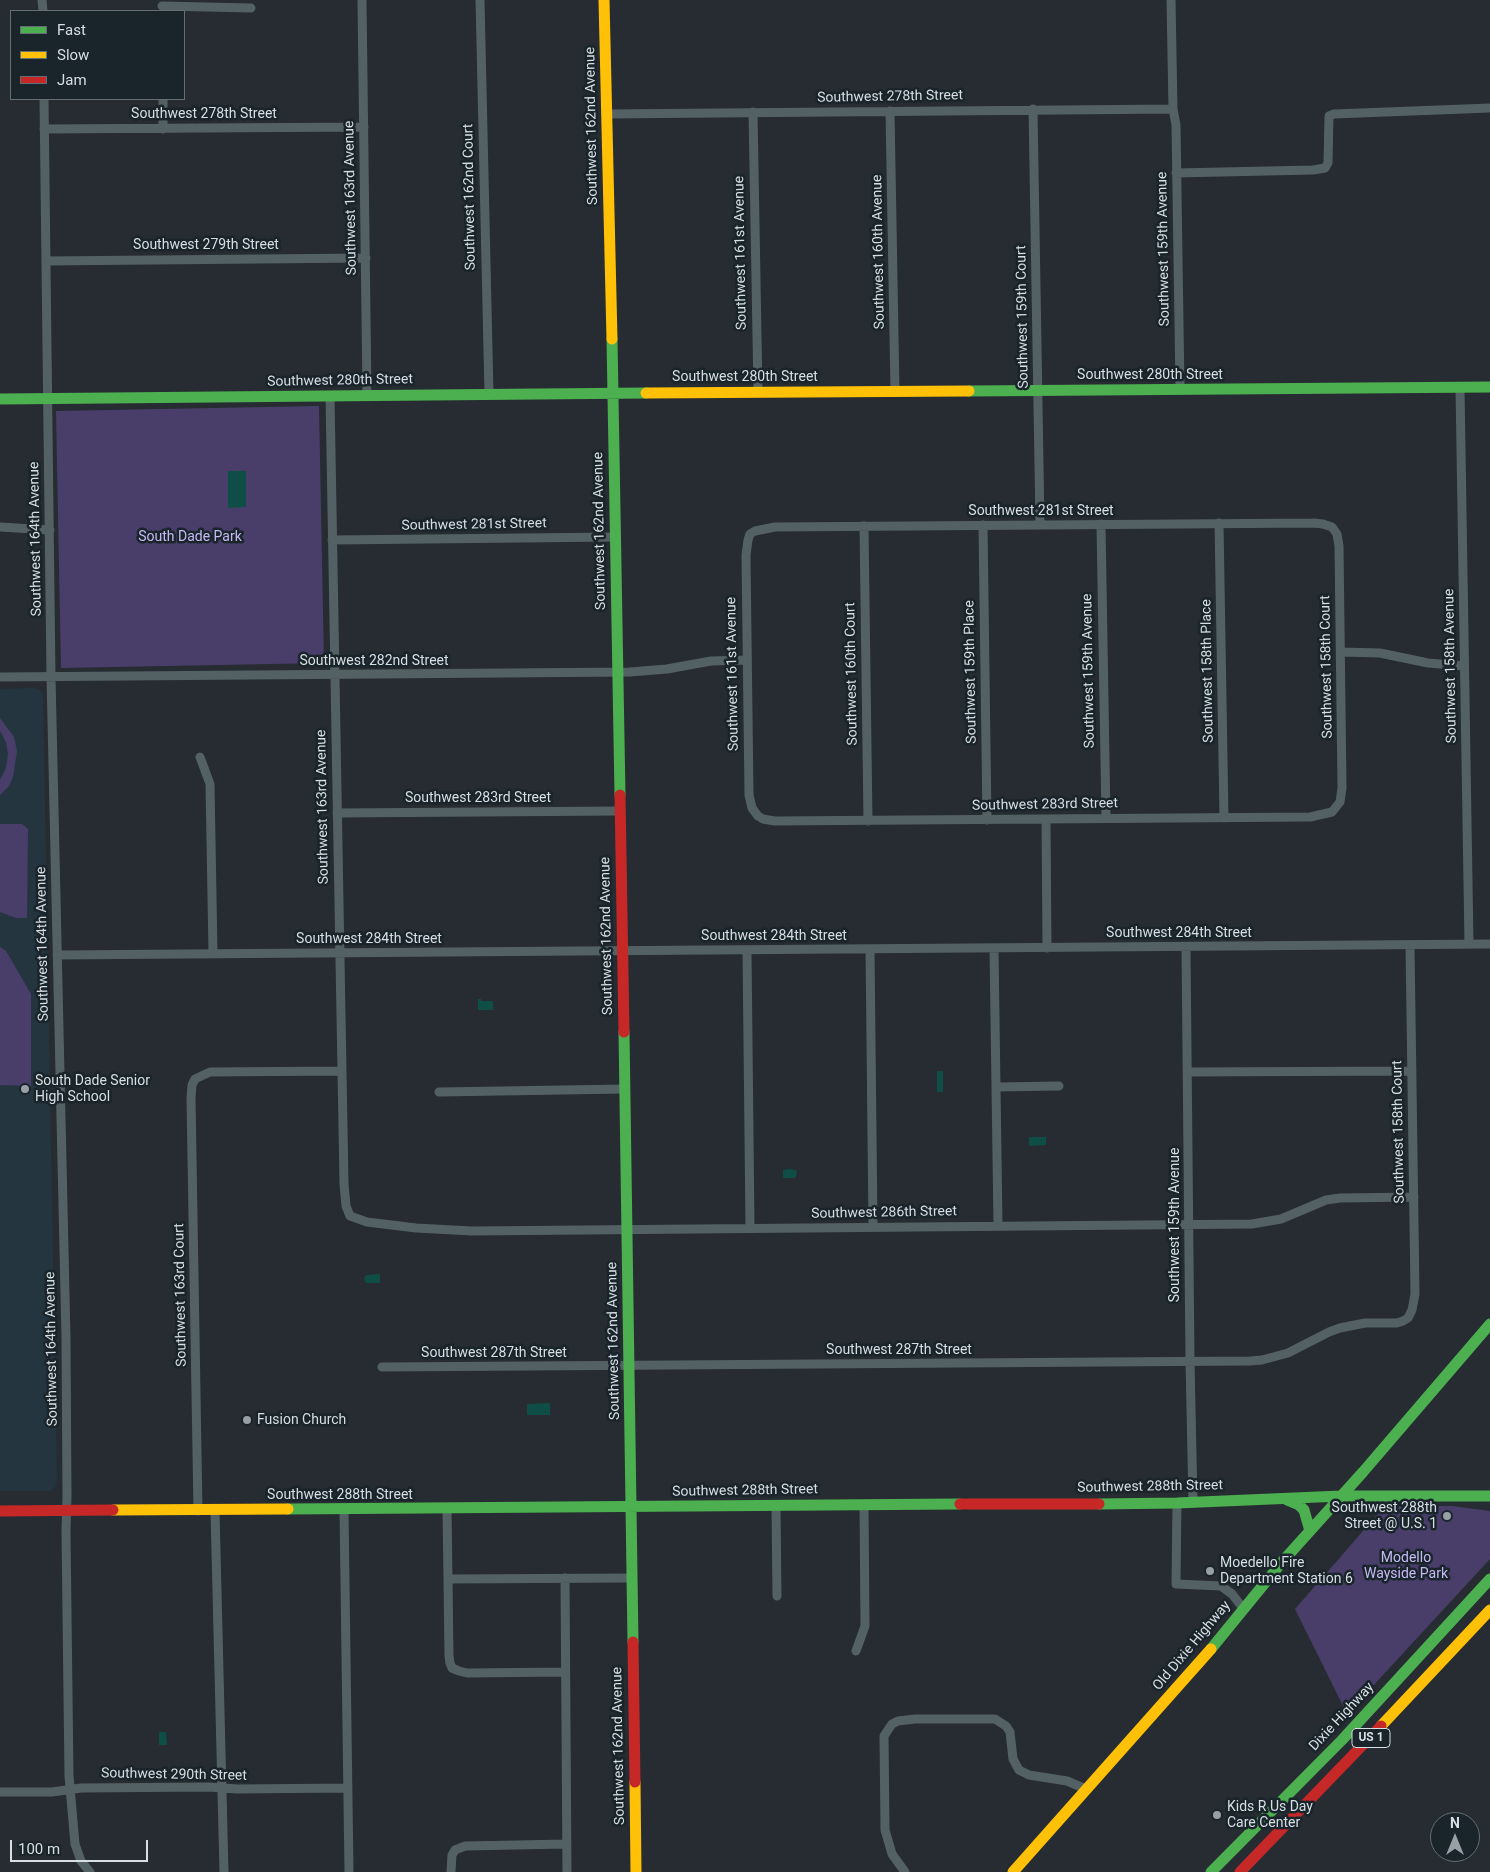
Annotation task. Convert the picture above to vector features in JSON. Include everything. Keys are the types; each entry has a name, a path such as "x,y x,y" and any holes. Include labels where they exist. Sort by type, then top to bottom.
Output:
{"main road":[{"name":"Southwest 162nd Avenue","path":"604,0 616,537 630,1366 631,1578 636,1872"},
{"name":"Southwest 280th Street","path":"0,399 1490,388"},
{"name":"Old Dixie Highway","path":"1013,1872 1198,1664 1282,1562 1490,1324"},
{"name":"Southwest 288th Street","path":"0,1511 1193,1503 1341,1496 1490,1496"},
{"path":"1282,1498 1299,1505 1304,1510 1310,1531"},
{"name":"Dixie Highway","path":"1216,1870 1321,1761 1490,1579"},
{"path":"1402,1705 1400,1695 1403,1688 1446,1644 1462,1610"},
{"name":"US 1","path":"1240,1872 1402,1705 1490,1610"},
{"path":"1248,1863 1246,1857 1248,1851 1300,1795 1321,1761"}],"street":[{"name":"Southwest 163rd Avenue","path":"362,0 367,396"},
{"name":"Southwest 162nd Court","path":"480,0 489,394"},
{"name":"Southwest 159th Avenue","path":"1171,0 1173,109 1176,125 1180,389"},
{"path":"162,6 251,8"},
{"name":"Southwest 164th Avenue","path":"44,100 51,677 66,1338 69,1776 75,1844 81,1861 90,1872"},
{"path":"163,100 163,128"},
{"path":"1176,173 1313,170 1325,168 1328,163 1329,116 1334,114 1490,108"},
{"name":"Southwest 159th Court","path":"1033,109 1040,524"},
{"name":"Southwest 278th Street","path":"606,114 1173,109"},
{"name":"Southwest 160th Avenue","path":"890,111 895,392"},
{"name":"Southwest 161st Avenue","path":"752,112 758,392"},
{"name":"Southwest 278th Street","path":"44,129 364,127"},
{"name":"Southwest 279th Street","path":"46,260 366,258"},
{"name":"Southwest 158th Avenue","path":"1460,388 1469,944"},
{"name":"Southwest 163rd Avenue","path":"330,396 344,1197 350,1216"},
{"name":"Southwest 158th Place","path":"1219,523 1224,818"},
{"name":"Southwest 281st Street","path":"750,534 760,528 775,527 1319,523 1332,527"},
{"name":"Southwest 159th Avenue","path":"1101,524 1106,818"},
{"name":"Southwest 159th Place","path":"983,525 987,820"},
{"name":"Southwest 160th Court","path":"864,526 868,821"},
{"path":"0,527 50,530"},
{"name":"Southwest 158th Court","path":"1332,527 1337,534 1339,546 1341,652 1342,788 1337,808"},
{"name":"Southwest 161st Avenue","path":"750,534 746,555 747,660 749,795 754,812"},
{"name":"Southwest 281st Street","path":"332,540 616,537"},
{"path":"1341,652 1380,653 1438,665 1464,666"},
{"name":"Southwest 282nd Street","path":"0,677 618,673 666,669 716,661 747,660"},
{"path":"200,757 210,784 213,953"},
{"name":"Southwest 283rd Street","path":"754,812 764,819 775,821 868,821 1310,817 1326,814 1337,808"},
{"name":"Southwest 283rd Street","path":"337,812 620,811"},
{"path":"1046,819 1048,948"},
{"name":"Southwest 284th Street","path":"57,955 1490,944"},
{"name":"Southwest 158th Court","path":"1408,1318 1412,1310 1415,1294 1410,945"},
{"name":"Southwest 159th Avenue","path":"1186,947 1193,1503"},
{"path":"994,948 998,1226"},
{"path":"870,949 873,1227"},
{"path":"747,950 750,1228"},
{"name":"Southwest 163rd Court","path":"198,1511 192,1085 195,1079 210,1072 341,1071"},
{"path":"1187,1072 1412,1071"},
{"path":"996,1087 1059,1086"},
{"path":"440,1092 625,1089"},
{"name":"Southwest 286th Street","path":"350,1216 367,1222 457,1231 1266,1223 1326,1200 1340,1198 1414,1197"},
{"name":"Southwest 287th Street","path":"382,1367 1262,1360 1288,1353 1340,1328 1365,1323 1397,1323 1408,1318"},
{"path":"1177,1503 1176,1584 1221,1586 1232,1594 1243,1608"},
{"path":"856,1651 865,1626 864,1505"},
{"path":"776,1506 777,1596"},
{"path":"447,1509 449,1656 452,1668 467,1673 565,1672"},
{"path":"344,1510 349,1872"},
{"path":"215,1511 224,1872"},
{"path":"565,1578 567,1872"},
{"path":"448,1579 631,1578"},
{"path":"906,1872 892,1854 885,1830 884,1742 887,1730 898,1721 915,1719 995,1720 1006,1726 1010,1732 1013,1760 1019,1770 1029,1775 1067,1781 1086,1789"},
{"name":"Southwest 290th Street","path":"0,1792 52,1792 81,1788 348,1788"},
{"path":"451,1872 454,1850 465,1846 567,1844"}],"shaded area":[{"path":"228,471 246,471 246,507 228,508"},
{"name":"South Dade Senior High School","path":"34,688 40,690 43,696 57,1481 55,1488 50,1491 0,1491 0,689"},
{"path":"478,999 481,999 481,1001 493,1001 493,1010 478,1010"},
{"path":"937,1071 943,1071 943,1092 937,1092"},
{"path":"1029,1137 1046,1137 1046,1145 1029,1146"},
{"path":"783,1170 796,1170 795,1178 783,1178"},
{"path":"380,1274 380,1283 366,1283 364,1279 366,1275"},
{"path":"550,1403 550,1415 527,1415 527,1404"},
{"path":"159,1732 166,1732 167,1745 159,1745"}],"green space":[{"name":"South Dade Park","path":"319,406 324,663 61,668 56,411"},
{"path":"0,718 14,737 17,751 13,777 9,786 0,795 0,780 6,768 8,754 6,742 0,731"},
{"path":"0,824 22,824 28,829 27,918 16,918 0,912"},
{"path":"0,947 6,951 31,994 31,1086 0,1085"},
{"name":"Modello Wayside Park","path":"1386,1506 1452,1506 1490,1511 1490,1559 1347,1714 1295,1609"}],"traffic: fast":[{"path":"612,339 620,795"},
{"path":"969,391 1490,387"},
{"path":"0,399 646,393"},
{"path":"624,1032 633,1642"},
{"path":"1211,1649 1282,1562 1363,1472 1490,1324"},
{"path":"1099,1504 1177,1503 1341,1496 1490,1496"},
{"path":"1287,1500 1299,1505 1304,1510 1310,1531"},
{"path":"288,1509 960,1504"},
{"path":"1211,1872 1342,1740 1490,1579"}],"traffic: slow":[{"path":"604,0 612,339"},
{"path":"646,393 969,391"},
{"path":"113,1510 288,1509"},
{"path":"1381,1726 1490,1610"},
{"path":"1013,1872 1211,1649"},
{"path":"635,1782 636,1872"}],"traffic: jam":[{"path":"620,795 624,1032"},
{"path":"960,1504 1099,1504"},
{"path":"0,1511 113,1510"},
{"path":"633,1642 635,1782"},
{"path":"1240,1872 1381,1726"}],"place":[{"name":"South Dade Senior High School","path":"25,1089"},
{"name":"Fusion Church","path":"247,1420"},
{"name":"Southwest 288th Street @ U.S. 1","path":"1447,1516"},
{"name":"Moedello Fire Department Station 6","path":"1210,1571"},
{"name":"Kids R Us Day Care Center","path":"1217,1815"}]}
